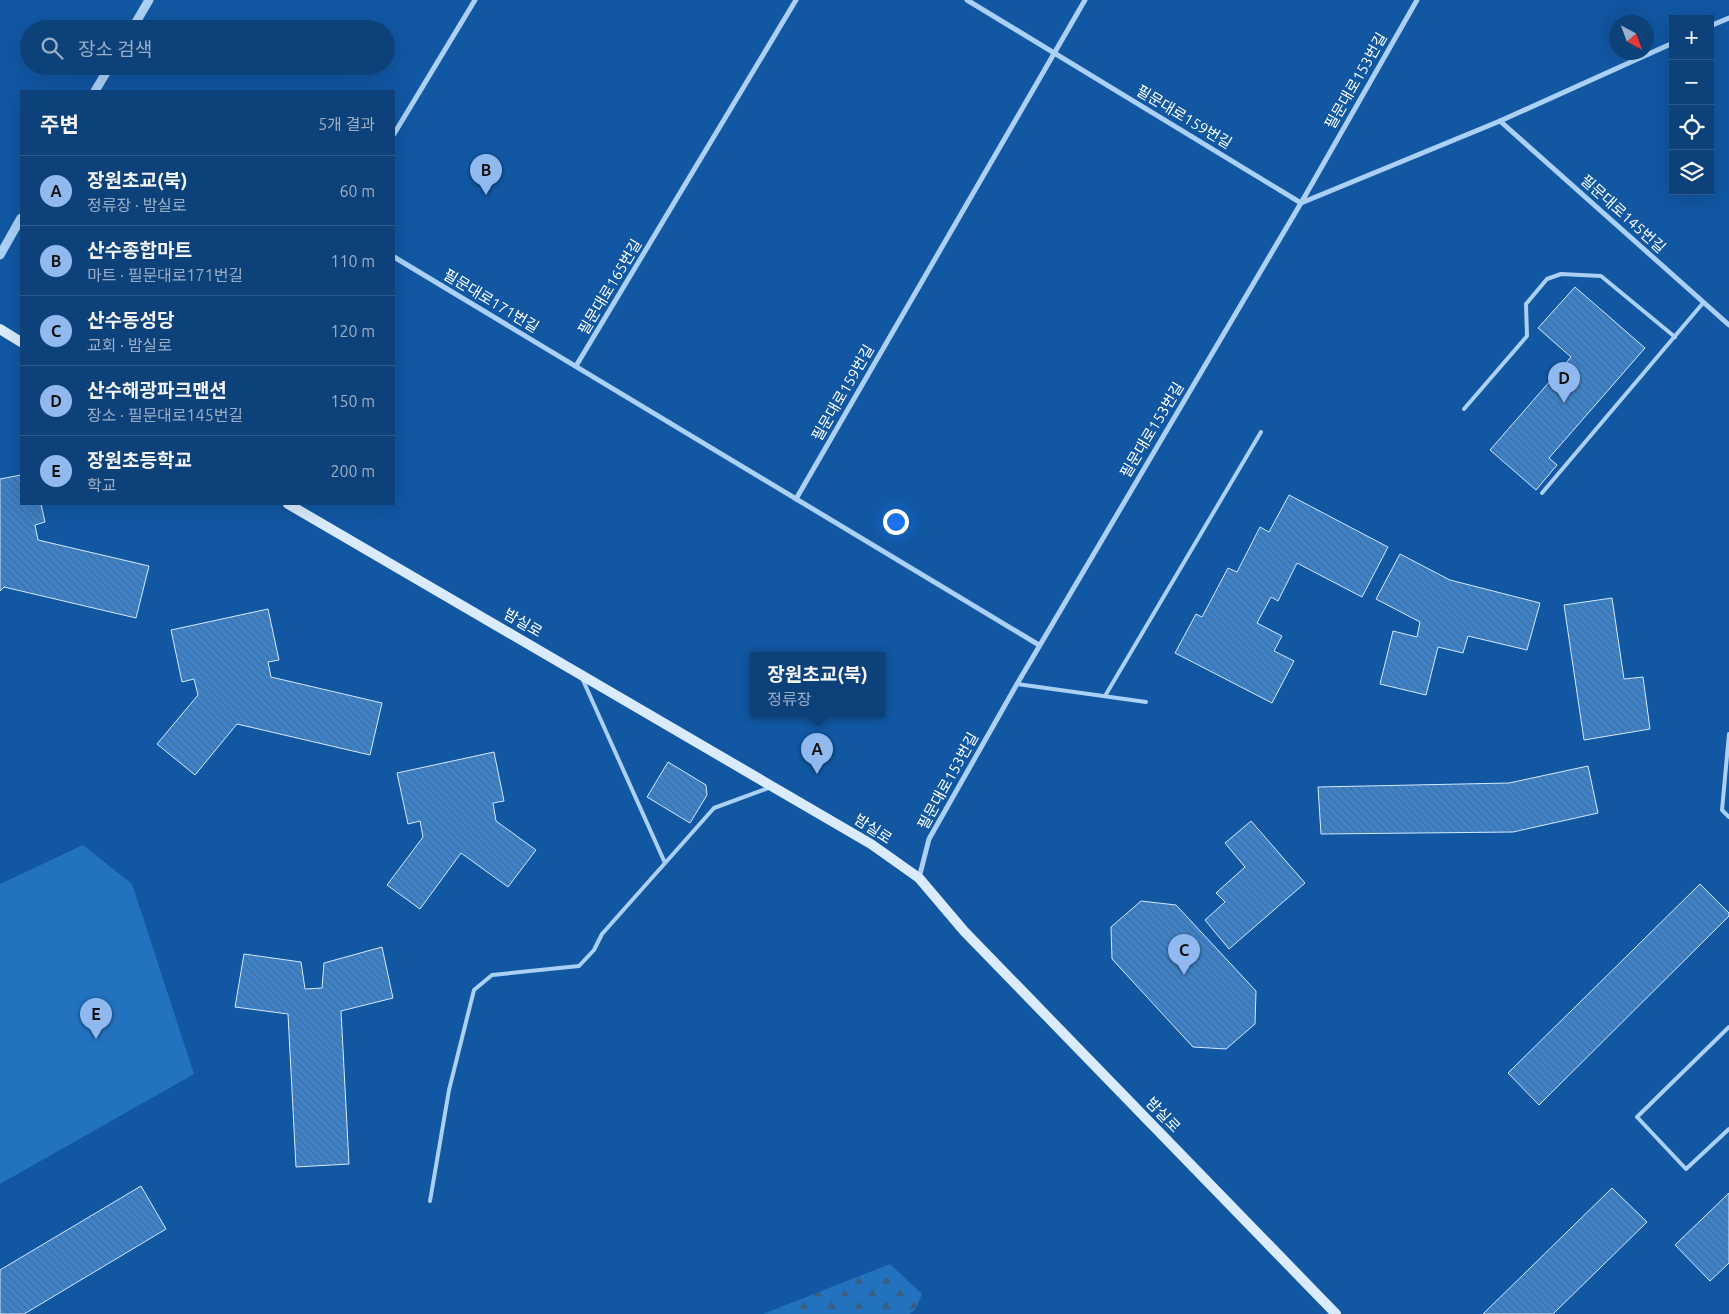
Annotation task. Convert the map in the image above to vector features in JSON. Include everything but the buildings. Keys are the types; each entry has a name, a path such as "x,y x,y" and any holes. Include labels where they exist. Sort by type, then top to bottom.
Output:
{"main road":[{"path":"0,329 20,341"},
{"name":"밤실로","path":"290,505 872,844 919,878 964,931 1336,1314"}],"street":[{"path":"137,20 149,0"},
{"path":"395,132 475,0"},
{"name":"필문대로165번길","path":"576,366 796,0"},
{"path":"967,0 1053,53"},
{"name":"필문대로159번길","path":"796,499 1085,0"},
{"name":"필문대로153번길","path":"919,878 929,839 1039,645 1301,203 1418,0"},
{"path":"1714,24 1729,18"},
{"path":"1301,203 1500,121 1669,45"},
{"name":"필문대로159번길","path":"1053,53 1301,203"},
{"path":"97,90 105,75"},
{"name":"필문대로145번길","path":"1500,121 1729,326"},
{"path":"0,255 20,220"},
{"name":"필문대로171번길","path":"395,258 576,366"},
{"path":"576,366 1039,645"}],"lane":[{"path":"1464,409 1527,336 1526,304 1547,279 1561,274 1601,276 1675,337"},
{"path":"1542,493 1703,303"},
{"path":"1104,696 1260,432"},
{"path":"580,673 665,863"},
{"path":"1017,684 1146,702"},
{"path":"1729,734 1722,810 1729,817"},
{"path":"430,1201 449,1090 474,990 492,976 579,966 594,950 602,934 714,808 773,786"},
{"path":"1729,1027 1637,1117 1686,1169 1729,1129"}],"green space":[{"path":"83,845 132,884 194,1074 0,1184 0,884"},
{"path":"890,1264 922,1294 915,1310 909,1314 763,1314"}],"place":[{"name":"산수종합마트","path":"486,195"},
{"name":"산수해광파크맨션","path":"1564,403"},
{"name":"장원초교(북)","path":"817,774"},
{"name":"산수동성당","path":"1184,975"},
{"name":"장원초등학교","path":"96,1039"}]}
